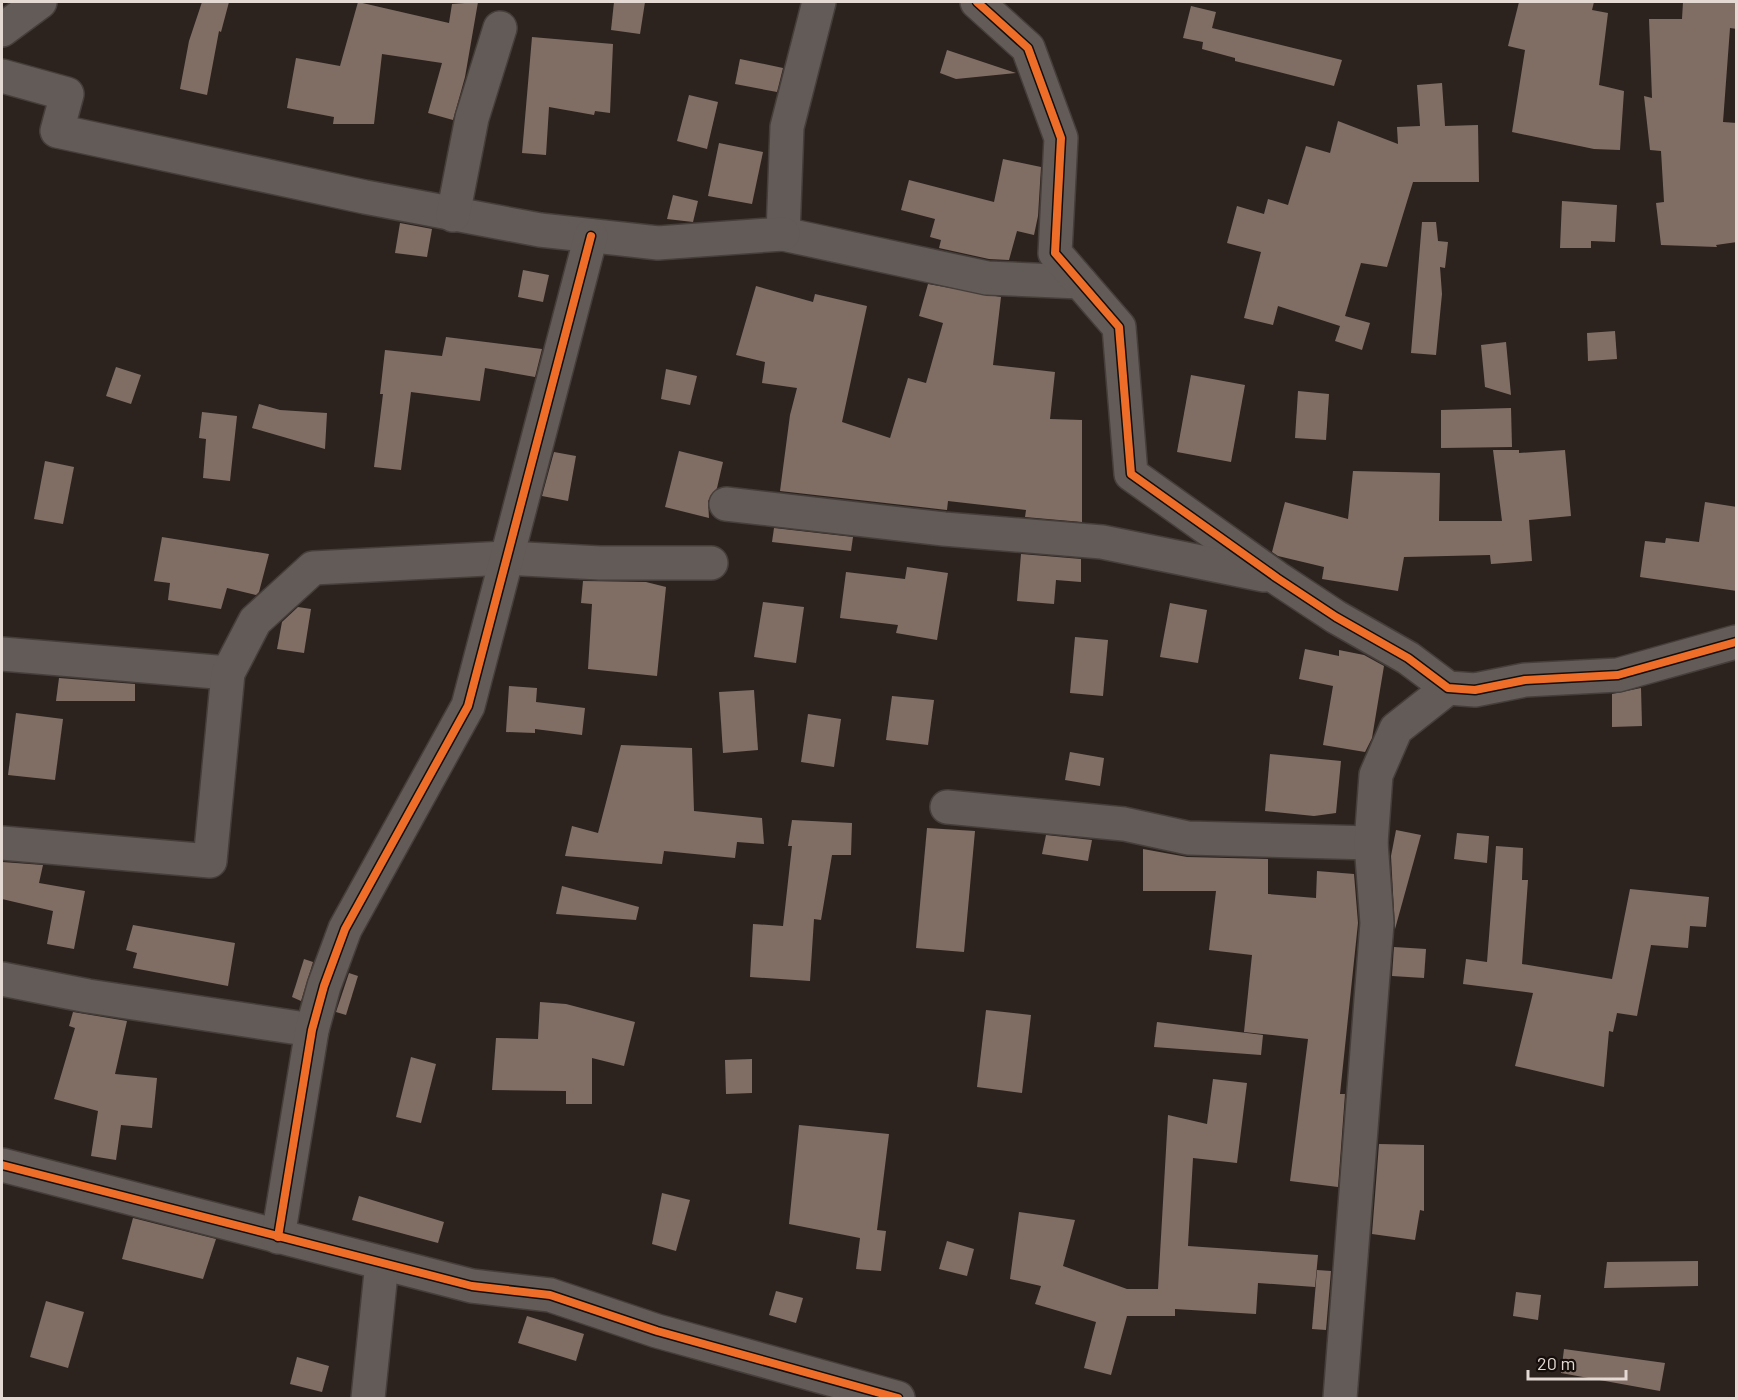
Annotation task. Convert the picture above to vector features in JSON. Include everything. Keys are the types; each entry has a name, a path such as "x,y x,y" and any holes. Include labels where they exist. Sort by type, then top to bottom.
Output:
{"street":[{"path":"2,30 40,2"},
{"path":"783,234 787,127 819,2"},
{"path":"978,2 1028,48 1061,138 1055,253 1119,327 1131,474 1277,578 1336,617 1408,658 1448,688 1475,690 1525,680 1618,675 1737,642"},
{"path":"453,215 472,118 500,28"},
{"path":"2,76 67,94 57,131 453,215 591,236 658,243 783,234 987,278 1080,282"},
{"path":"278,1237 312,1030 324,987 345,929 468,706 591,236"},
{"path":"726,504 944,529 1102,542 1277,578"},
{"path":"2,843 210,861 228,673 255,621 314,568 506,558 600,563 711,563"},
{"path":"2,654 228,673"},
{"path":"1340,1398 1377,923 1371,843 1376,775 1396,729 1448,688"},
{"path":"947,807 1124,824 1188,838 1371,843"},
{"path":"2,979 88,996 312,1030"},
{"path":"2,1165 472,1286 550,1295 657,1331 898,1398"},
{"path":"368,1398 382,1263"}],"building":[{"path":"202,2 229,2 221,32 219,31 207,95 180,89 189,41"},
{"path":"358,2 449,23 452,4 478,2 465,77 453,120 428,113 442,63 382,54 374,124 333,124 334,117 287,108 296,58 340,66"},
{"path":"614,2 645,2 640,34 611,30"},
{"path":"1519,2 1594,2 1592,10 1608,13 1599,85 1624,91 1620,150 1594,149 1512,132 1525,50 1508,46"},
{"path":"1683,2 1737,2 1737,29 1730,28 1723,122 1737,123 1737,242 1716,245 1717,247 1661,245 1656,203 1664,202 1661,151 1650,150 1644,96 1652,98 1649,19 1682,19"},
{"path":"1191,6 1216,12 1212,28 1342,60 1334,86 1235,61 1235,58 1202,49 1203,42 1183,38"},
{"path":"532,37 613,44 610,113 595,111 594,115 549,107 546,155 522,153"},
{"path":"947,50 1016,73 956,79 940,73"},
{"path":"740,59 783,68 777,92 735,84"},
{"path":"1442,83 1445,126 1478,125 1479,182 1413,182 1387,267 1361,263 1345,316 1370,323 1362,350 1335,341 1340,326 1278,306 1273,325 1244,318 1261,252 1227,243 1237,206 1264,214 1268,199 1288,205 1306,146 1330,153 1338,121 1398,144 1397,127 1420,126 1417,85"},
{"path":"689,95 718,102 707,149 677,141"},
{"path":"719,143 763,152 752,204 708,196"},
{"path":"1003,159 1041,167 1038,216 1034,235 1017,231 1009,260 989,259 939,248 941,240 930,237 935,219 901,210 909,180 994,202"},
{"path":"673,195 698,201 693,222 667,219"},
{"path":"1562,201 1617,205 1615,242 1591,241 1591,248 1560,248"},
{"path":"1422,222 1436,222 1438,241 1448,242 1445,268 1440,267 1442,294 1436,355 1411,353"},
{"path":"400,223 432,229 427,257 395,253"},
{"path":"523,270 549,275 543,302 518,297"},
{"path":"928,284 1001,297 993,365 1055,372 1050,419 1082,420 1082,522 1025,517 1026,510 948,501 947,510 780,491 790,415 797,388 762,383 765,362 736,355 756,286 813,302 815,294 867,306 842,422 890,438 908,378 926,383 943,323 919,316"},
{"path":"1615,331 1617,359 1588,361 1587,333"},
{"path":"446,337 542,349 535,377 485,368 480,401 411,392 401,470 374,467 383,394 380,394 385,350 442,356"},
{"path":"1506,342 1511,395 1485,387 1481,345"},
{"path":"116,367 141,375 131,404 106,396"},
{"path":"666,369 697,376 690,405 661,399"},
{"path":"1191,375 1245,385 1231,462 1177,452"},
{"path":"1298,391 1329,394 1326,440 1295,438"},
{"path":"259,404 280,410 327,413 325,449 252,428"},
{"path":"1511,408 1512,447 1441,448 1441,410"},
{"path":"202,412 237,416 230,481 203,478 206,439 199,438"},
{"path":"1493,450 1519,450 1519,453 1565,450 1571,516 1529,520 1532,561 1491,564 1490,555 1404,557 1398,591 1322,579 1324,567 1278,556 1272,552 1285,502 1348,519 1353,471 1440,473 1439,521 1502,521"},
{"path":"679,451 723,462 717,488 708,501 709,518 665,507"},
{"path":"554,452 576,456 568,501 542,496"},
{"path":"45,461 74,467 63,524 34,519"},
{"path":"1705,502 1737,507 1737,591 1640,577 1645,541 1665,543 1666,538 1699,542"},
{"path":"774,528 853,537 851,551 772,542"},
{"path":"162,537 269,554 259,592 256,595 227,588 221,609 168,600 170,583 154,581"},
{"path":"1021,554 1081,559 1081,582 1056,580 1054,604 1017,601"},
{"path":"907,567 948,573 937,640 896,633 898,625 840,618 846,572 905,579"},
{"path":"583,581 646,582 666,587 657,676 588,669 592,604 581,603"},
{"path":"763,602 804,607 796,663 754,657"},
{"path":"1170,603 1207,610 1198,663 1160,657"},
{"path":"298,607 311,609 304,653 277,649 282,622"},
{"path":"1075,637 1108,640 1103,696 1070,693"},
{"path":"1305,649 1339,656 1339,650 1364,655 1384,666 1372,738 1365,752 1323,745 1333,686 1299,679"},
{"path":"59,678 135,684 135,701 56,701"},
{"path":"509,686 537,688 536,702 585,708 582,735 535,729 535,733 506,732"},
{"path":"1641,688 1642,726 1612,727 1612,694"},
{"path":"754,690 758,750 723,753 719,692"},
{"path":"892,696 934,700 928,745 886,740"},
{"path":"16,713 63,719 55,780 8,775"},
{"path":"808,714 841,719 834,767 801,762"},
{"path":"621,745 692,748 694,811 762,818 764,844 737,842 735,858 664,851 662,864 565,856 572,826 598,833"},
{"path":"1070,752 1104,758 1100,786 1065,780"},
{"path":"1270,754 1341,761 1336,813 1314,816 1265,811"},
{"path":"792,820 852,823 851,855 832,855 821,920 814,919 810,981 750,977 753,924 783,926 792,846 788,846"},
{"path":"927,828 975,831 964,952 916,948"},
{"path":"1396,830 1421,835 1395,929 1391,856"},
{"path":"1457,833 1489,836 1487,863 1454,859"},
{"path":"1046,835 1092,840 1088,861 1042,854"},
{"path":"1496,846 1523,848 1522,880 1528,880 1522,964 1612,979 1630,889 1709,897 1706,927 1690,926 1688,948 1651,945 1637,1016 1617,1013 1613,1032 1609,1031 1604,1087 1515,1066 1533,993 1463,984 1466,959 1487,962"},
{"path":"1143,849 1187,857 1268,859 1268,894 1316,898 1317,871 1354,874 1358,923 1340,1094 1345,1094 1338,1187 1290,1181 1308,1039 1244,1032 1252,955 1209,950 1216,891 1143,891"},
{"path":"2,862 43,865 39,883 85,891 74,949 47,944 53,911 2,899"},
{"path":"562,886 639,907 636,920 556,914"},
{"path":"133,925 235,943 228,986 133,968 137,953 126,950"},
{"path":"1394,947 1426,949 1424,978 1392,976"},
{"path":"304,959 313,962 301,1001 292,997"},
{"path":"349,973 358,976 346,1015 336,1012"},
{"path":"540,1002 566,1004 635,1022 624,1066 592,1058 592,1104 566,1104 566,1091 492,1090 496,1038 538,1039"},
{"path":"986,1010 1031,1015 1022,1093 977,1087"},
{"path":"73,1012 127,1021 115,1074 157,1078 152,1128 121,1125 116,1160 91,1156 98,1111 54,1099 75,1028 69,1026"},
{"path":"1157,1022 1263,1035 1261,1055 1154,1047"},
{"path":"411,1057 436,1064 421,1123 396,1117"},
{"path":"752,1059 752,1093 726,1094 725,1060"},
{"path":"1213,1079 1247,1083 1237,1163 1193,1158 1188,1246 1318,1255 1315,1287 1258,1283 1256,1314 1175,1309 1175,1316 1127,1316 1111,1375 1084,1368 1096,1322 1035,1304 1041,1286 1010,1279 1019,1212 1075,1220 1063,1266 1127,1289 1158,1289 1168,1115 1207,1124"},
{"path":"799,1125 889,1134 877,1230 886,1231 881,1271 856,1269 860,1238 789,1224"},
{"path":"1379,1144 1424,1145 1424,1211 1420,1210 1415,1240 1372,1234"},
{"path":"662,1193 690,1200 676,1251 652,1244"},
{"path":"359,1196 444,1222 438,1243 352,1220"},
{"path":"133,1218 216,1239 203,1279 122,1259"},
{"path":"947,1241 974,1249 967,1276 939,1269"},
{"path":"1698,1261 1698,1286 1604,1288 1607,1262"},
{"path":"1317,1270 1331,1271 1326,1330 1312,1329"},
{"path":"776,1291 803,1298 796,1323 769,1315"},
{"path":"1516,1292 1541,1295 1538,1320 1513,1316"},
{"path":"46,1301 84,1312 68,1368 30,1357"},
{"path":"527,1316 584,1334 576,1361 518,1343"},
{"path":"1564,1349 1665,1363 1660,1391 1561,1373"},
{"path":"297,1357 329,1366 322,1392 290,1384"}],"cycle path":[{"path":"977,2 1028,48 1061,138 1055,253 1119,327 1131,474 1277,578 1336,617 1408,658 1448,688 1475,690 1525,680 1618,675 1736,642"},
{"path":"278,1237 312,1030 324,986 345,929 468,706 591,236"},
{"path":"2,1165 472,1286 550,1295 657,1331 898,1398"}]}
